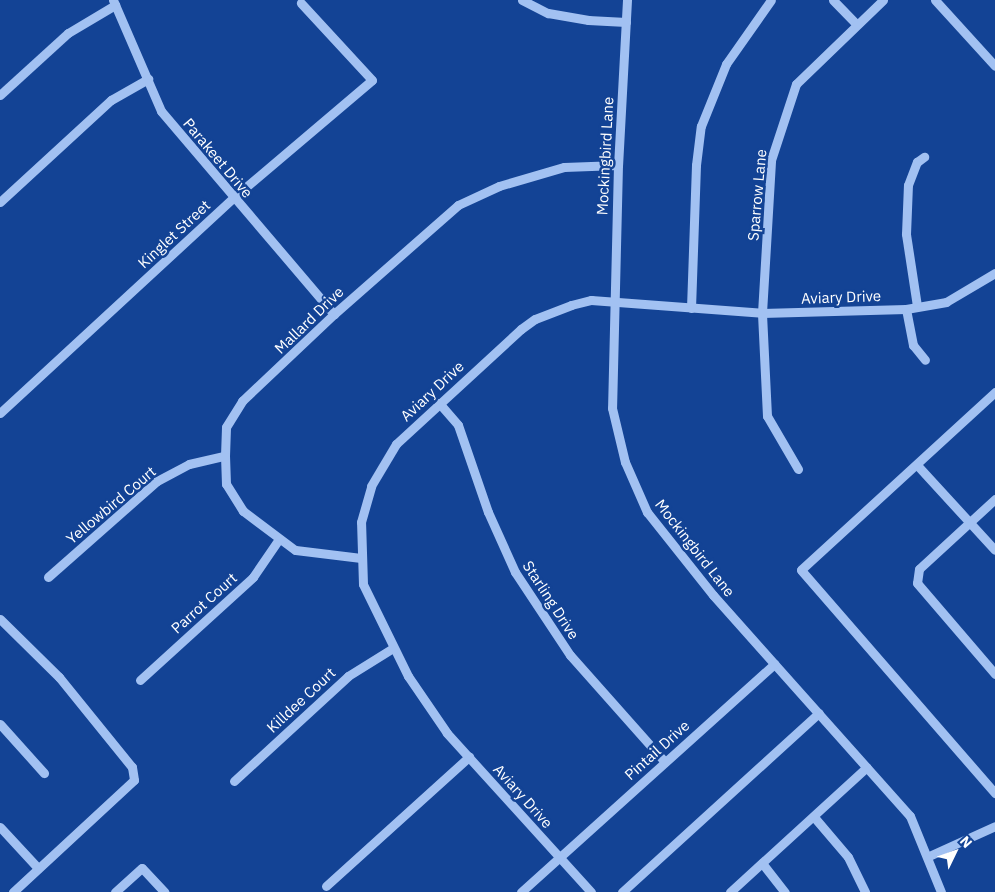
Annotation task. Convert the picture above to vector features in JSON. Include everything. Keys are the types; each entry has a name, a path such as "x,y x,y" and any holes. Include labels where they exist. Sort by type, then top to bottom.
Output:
{"street":[{"path":"522,0 548,13 588,20 626,22"},
{"name":"Mockingbird Lane","path":"627,0 618,165 613,304 612,408 625,462 647,512 774,664 910,816 942,892"},
{"path":"691,308 696,165 701,126 726,64 772,0"},
{"path":"833,0 856,24"},
{"name":"Sparrow Lane","path":"798,469 767,416 762,313 771,160 783,115 796,84 883,0"},
{"path":"935,0 995,66"},
{"path":"0,94 68,33 114,2"},
{"name":"Parakeet Drive","path":"114,2 161,111 233,198 334,314"},
{"name":"Kinglet Street","path":"0,412 233,198 372,80 301,3"},
{"path":"0,202 111,100 148,79"},
{"path":"917,306 906,234 908,185 918,162 924,158"},
{"name":"Mallard Drive","path":"361,558 295,550 279,540 243,511 226,484 225,456 226,427 242,401 334,314 458,205 499,186 564,167 618,165"},
{"name":"Aviary Drive","path":"591,892 447,733 393,648 363,584 361,522 371,486 396,444 439,403 535,319 591,300 613,304 762,313 906,309 946,302 995,273"},
{"path":"906,309 913,345 925,360"},
{"path":"995,392 801,570 995,793"},
{"name":"Starling Drive","path":"439,403 458,425 488,512 515,572 570,655 665,762"},
{"name":"Yellowbird Court","path":"48,577 157,481 189,464 225,456"},
{"path":"917,465 995,550"},
{"path":"995,499 919,569 917,583 995,674"},
{"name":"Parrot Court","path":"140,680 253,577 279,540"},
{"path":"0,619 59,677 132,767 134,780 13,892"},
{"name":"Killdee Court","path":"234,781 348,676 393,648"},
{"name":"Pintail Drive","path":"521,892 774,664"},
{"path":"622,892 819,713"},
{"path":"0,724 44,772"},
{"path":"326,886 469,757"},
{"path":"730,892 867,767"},
{"path":"814,817 848,856 865,892"},
{"path":"928,856 995,826"},
{"path":"0,827 38,868"},
{"path":"762,864 785,892"},
{"path":"115,892 142,868 164,892"}]}
